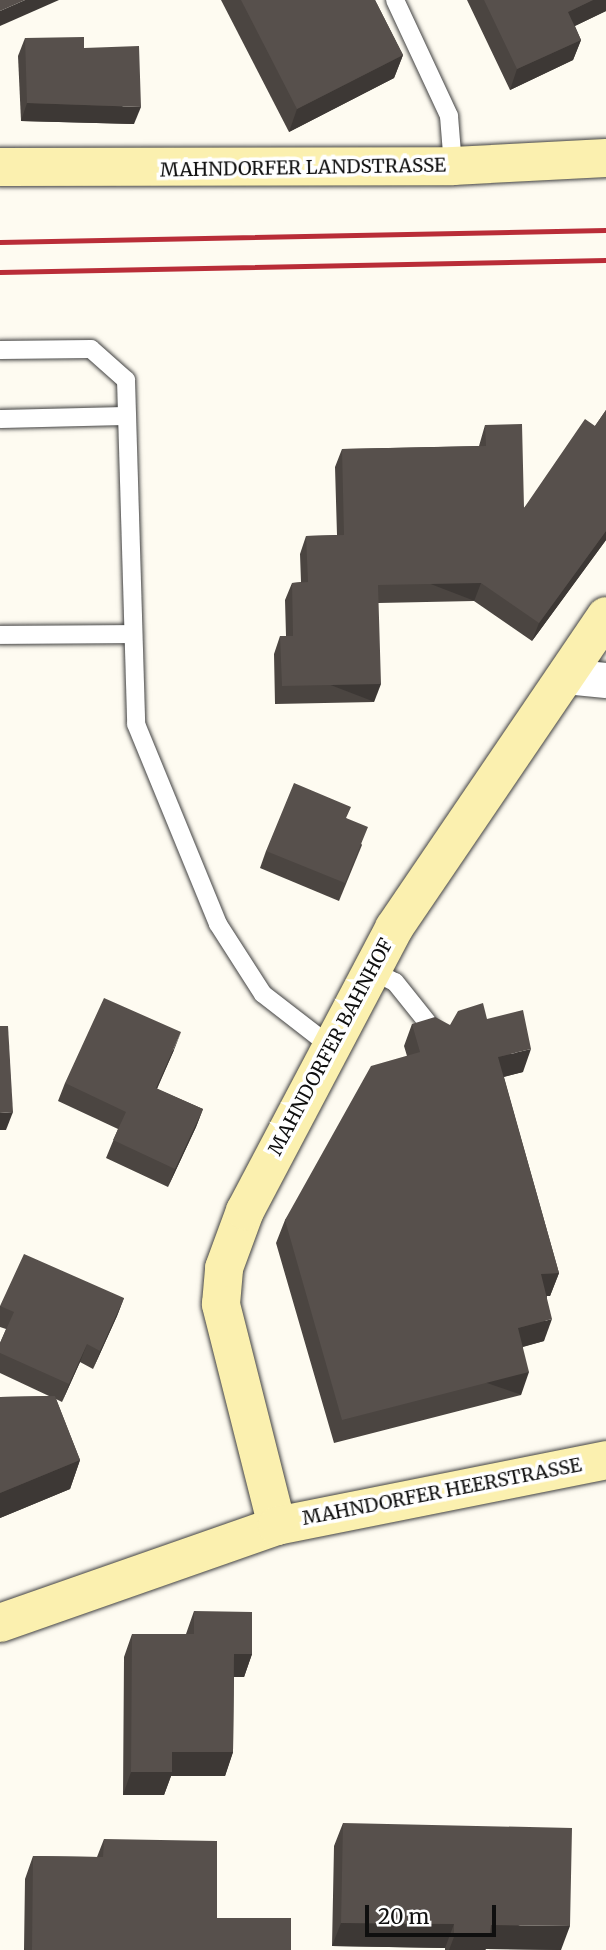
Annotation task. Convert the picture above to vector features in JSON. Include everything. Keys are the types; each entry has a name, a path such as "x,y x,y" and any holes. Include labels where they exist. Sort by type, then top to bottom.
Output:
{"street":[{"name":"MAHNDORFER LANDSTRASSE","path":"0,167 453,166 606,158"},
{"name":"MAHNDORFER BAHNHOF","path":"277,1526 221,1304 224,1268 245,1211 329,1045 371,970 606,616"},
{"path":"565,676 606,680"},
{"name":"MAHNDORFER HEERSTRASSE","path":"0,1623 277,1526 606,1460"}],"lane":[{"path":"396,0 449,116 453,166"},
{"path":"0,350 91,349 125,380 136,724 218,924 263,994 329,1045"},
{"path":"0,419 126,416"},
{"path":"0,635 132,634"},
{"path":"371,970 394,982 439,1037"}],"building":[{"path":"0,0 25,0 0,11"},
{"path":"241,0 375,0 403,55 297,109"},
{"path":"484,0 593,0 568,12 581,40 517,69"},
{"path":"84,37 84,48 139,46 141,107 27,103 25,38"},
{"path":"606,410 606,531 539,623 481,583 378,585 381,684 282,686 280,636 293,636 292,583 308,582 306,536 344,535 342,449 486,446 485,425 522,424 524,508 585,419 595,426"},
{"path":"294,783 351,807 346,818 368,827 345,883 266,851"},
{"path":"104,998 181,1032 156,1088 203,1109 175,1169 113,1140 126,1112 65,1083"},
{"path":"483,1003 487,1019 523,1010 531,1049 498,1057 559,1273 541,1274 552,1319 518,1328 529,1372 342,1420 285,1220 371,1066 420,1052 412,1024 435,1017 450,1025 458,1011"},
{"path":"0,1026 8,1026 13,1112 0,1113"},
{"path":"24,1254 124,1298 100,1351 87,1344 69,1384 0,1353 0,1343 14,1312 0,1306"},
{"path":"55,1396 80,1460 0,1493 0,1397"},
{"path":"194,1611 252,1612 252,1654 234,1654 233,1752 172,1752 172,1772 131,1772 132,1634 194,1634"},
{"path":"343,1823 572,1828 570,1926 491,1925 490,1937 454,1937 454,1924 341,1923"},
{"path":"104,1839 217,1841 217,1918 291,1918 291,1950 32,1950 33,1856 103,1857"}],"railway":[{"path":"0,242 606,230"},
{"path":"0,272 606,260"}]}
